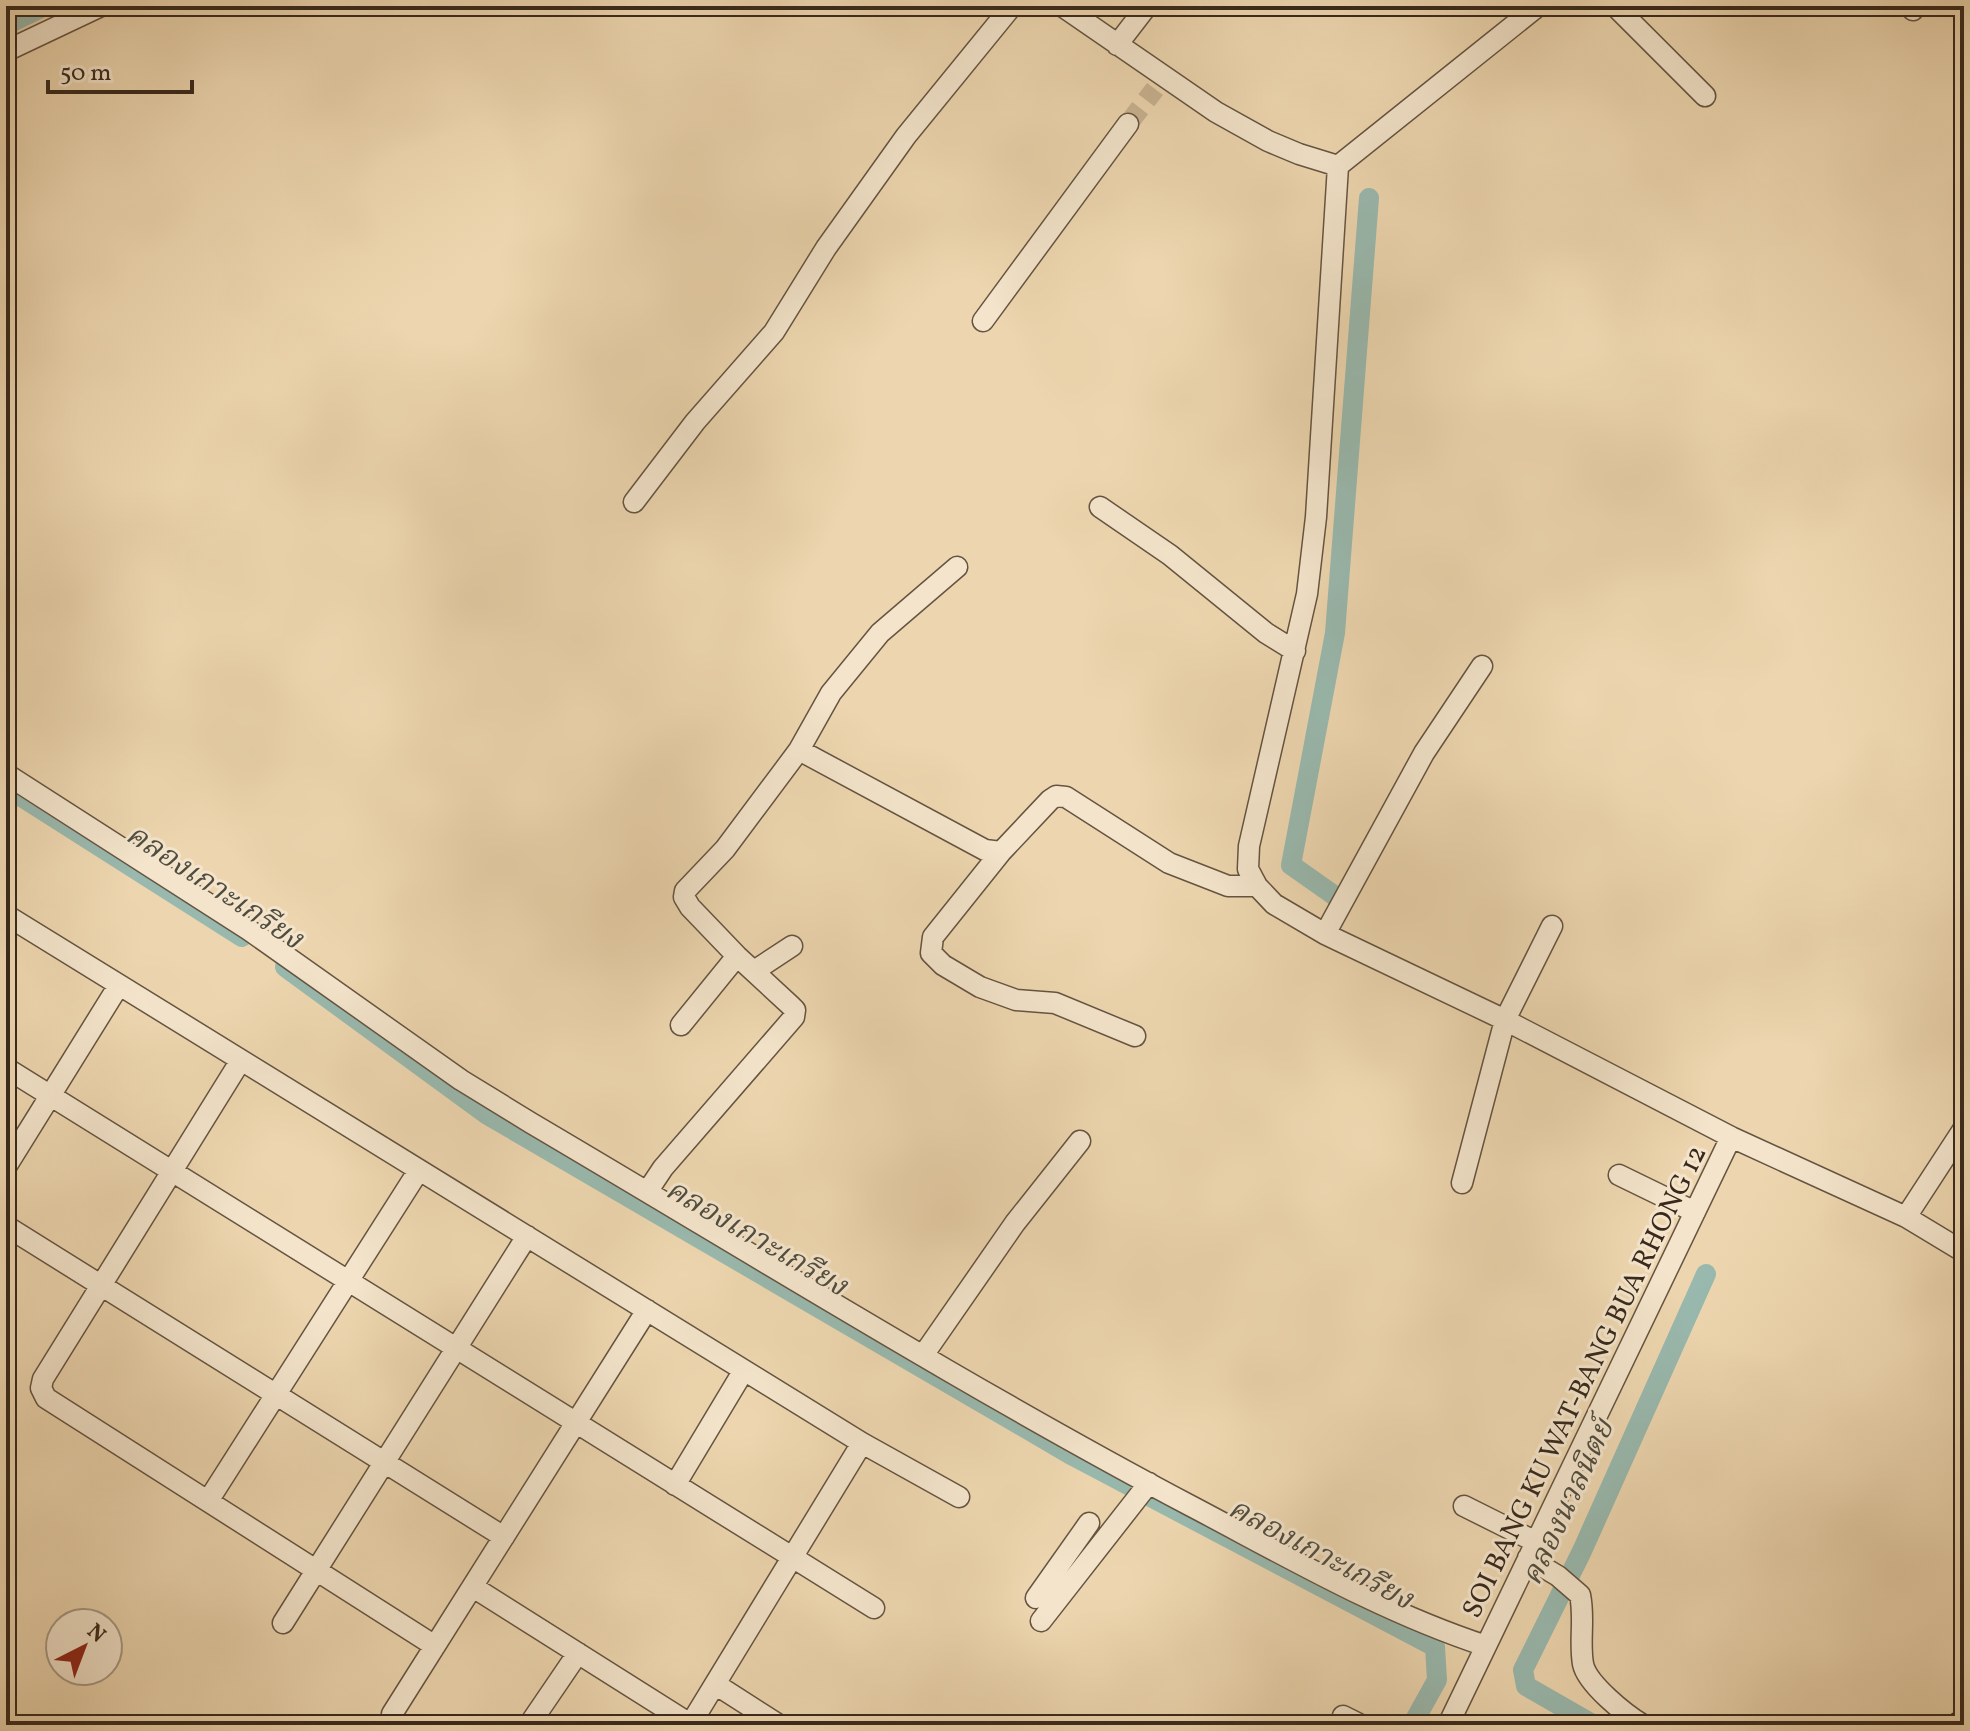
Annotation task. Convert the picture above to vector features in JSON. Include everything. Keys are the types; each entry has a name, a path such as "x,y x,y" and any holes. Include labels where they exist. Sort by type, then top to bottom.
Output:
{"street":[{"path":"6,51 101,6"},
{"path":"634,502 695,422 774,332 826,248 906,136 1012,6"},
{"path":"1062,6 1117,45 1161,83 1268,141 1338,166"},
{"path":"1117,45 1147,6"},
{"path":"1135,1036 1055,1003 1016,1000 980,987 943,965 931,953 933,937 1001,852 1056,796 1066,797 1169,863 1228,886 1257,886 1248,869 1249,846 1307,594 1316,517 1338,166 1538,6"},
{"path":"1615,6 1705,96"},
{"path":"983,321 1128,124"},
{"path":"1100,507 1170,555 1266,633 1295,651"},
{"path":"647,1192 663,1168 794,1017 795,1010 690,907 684,897 685,891 725,849 799,750 831,693 880,633 957,567"},
{"path":"1325,934 1424,753 1482,666"},
{"path":"799,750 985,850 1001,852"},
{"path":"6,774 249,930 461,1080 924,1354 1143,1490 1369,1600 1440,1631 1486,1646"},
{"name":"SOI BANG KU WAT-BANG BUA RHONG 12","path":"1257,886 1274,904 1325,934 1505,1020 1731,1137 1448,1725"},
{"path":"9,923 119,985 862,1443 959,1497"},
{"path":"1462,1183 1505,1020 1552,926"},
{"path":"754,971 792,946"},
{"path":"681,1025 737,956"},
{"path":"6,1167 119,985"},
{"path":"241,1060 43,1379 41,1388 46,1398 435,1646"},
{"path":"6,1068 874,1608"},
{"path":"1906,1217 1964,1128"},
{"path":"1731,1137 1906,1217 1964,1252"},
{"path":"924,1354 1015,1223 1080,1141"},
{"path":"208,1501 419,1170"},
{"path":"1619,1175 1695,1212"},
{"path":"6,1226 504,1537"},
{"path":"283,1623 527,1236"},
{"path":"392,1714 647,1310"},
{"path":"675,1485 744,1370"},
{"path":"473,1587 690,1725 862,1443"},
{"path":"1041,1621 1143,1490"},
{"path":"1464,1506 1532,1550 1576,1591 1582,1602 1583,1665 1588,1676 1595,1686 1643,1725"},
{"path":"1036,1598 1080,1517 1107,1536"},
{"path":"529,1725 578,1653"},
{"path":"715,1684 779,1725"}],"waterway":[{"path":"6,25 45,6"},
{"path":"1335,896 1291,865 1335,633 1369,198"},
{"name":"คลองเกาะเกรียง","path":"6,787 242,937"},
{"name":"คลองเกาะเกรียง","path":"285,967 486,1114 1073,1456 1435,1647 1437,1680 1412,1725"},
{"name":"คลองนวลนิตย์","path":"1594,1725 1526,1686 1523,1670 1582,1551 1706,1274"}],"tunnel":[{"path":"1128,124 1155,89"}]}
